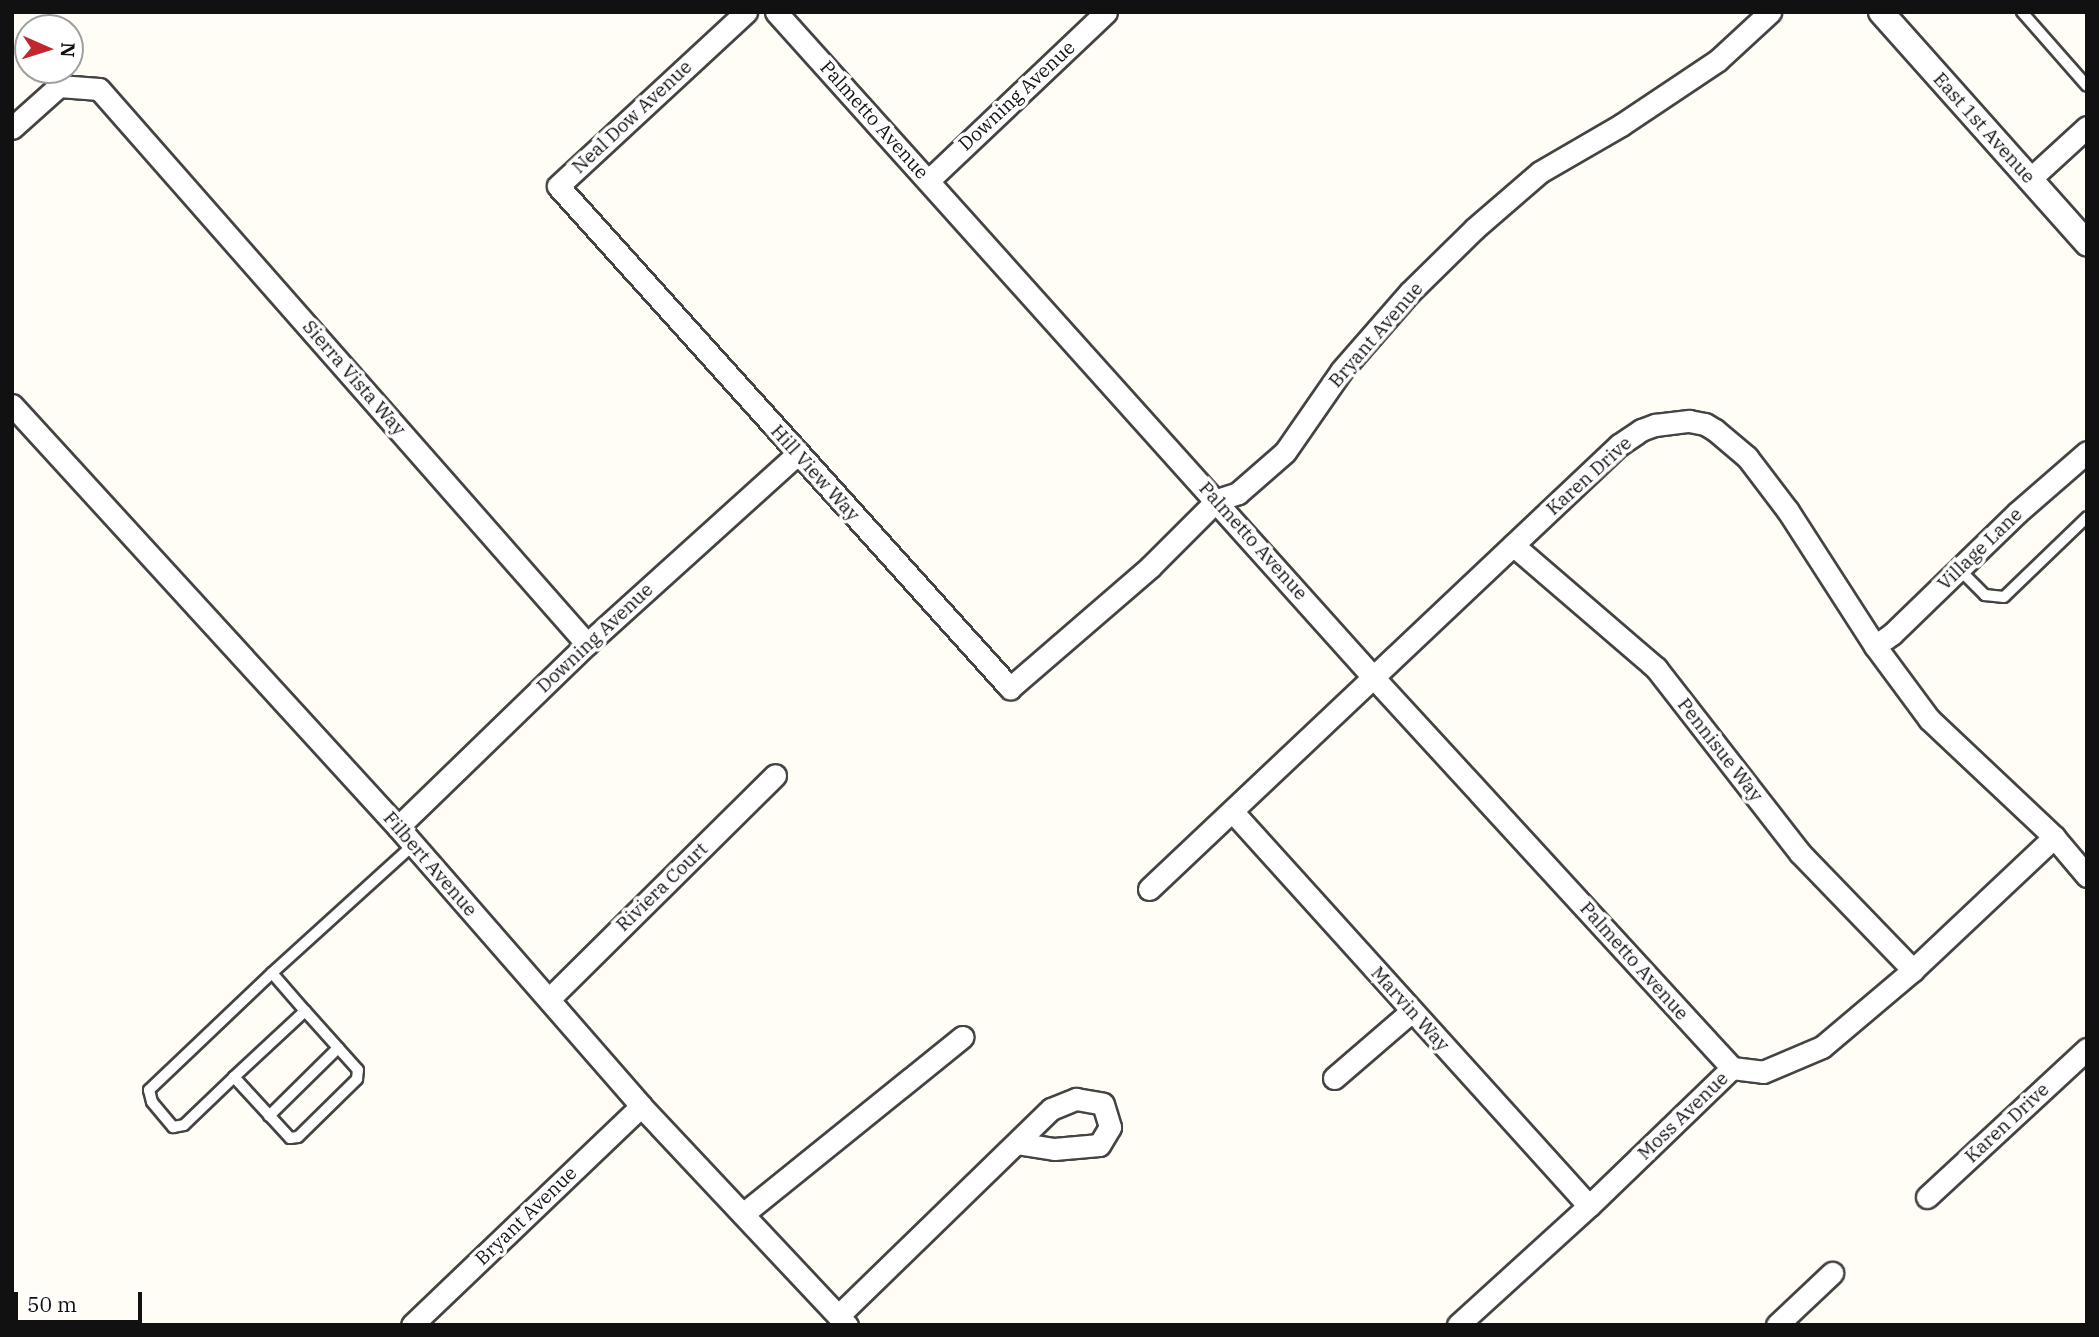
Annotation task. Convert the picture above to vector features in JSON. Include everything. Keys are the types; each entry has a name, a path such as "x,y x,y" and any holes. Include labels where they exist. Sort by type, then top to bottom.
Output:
{"street":[{"name":"Neal Dow Avenue","path":"620,258 558,186 746,12"},
{"name":"Palmetto Avenue","path":"776,12 1217,500 1374,678 1732,1068"},
{"name":"Downing Avenue","path":"929,180 1106,12"},
{"name":"Bryant Avenue","path":"1010,688 1150,567 1217,500 1238,493 1285,452 1341,371 1410,292 1474,229 1540,172 1621,125 1718,60 1770,12"},
{"name":"East 1st Avenue","path":"1881,12 2087,243"},
{"name":"Sierra Vista Way","path":"12,128 59,86 99,89 587,644"},
{"path":"2030,179 2087,127"},
{"name":"Hill View Way","path":"620,258 1010,688"},
{"name":"Filbert Avenue","path":"12,405 398,827 641,1106 843,1320"},
{"name":"Karen Drive","path":"1149,890 1619,445 1640,430 1674,422 1705,424 1747,457 1780,500 1875,646 1930,719 2054,837 2087,876"},
{"name":"Village Lane","path":"1875,646 1892,634 2018,512 2087,452"},
{"name":"Downing Avenue","path":"398,827 587,644 797,454"},
{"name":"Pennisue Way","path":"1513,545 1656,668 1801,853 1913,970"},
{"name":"Riviera Court","path":"548,999 775,775"},
{"name":"Marvin Way","path":"1232,811 1589,1206"},
{"name":"Moss Avenue","path":"1458,1325 1589,1206 1732,1068 1763,1072 1822,1047 1913,970 2054,837"},
{"path":"1334,1078 1412,1011"},
{"path":"743,1214 962,1037"},
{"name":"Karen Drive","path":"1927,1197 2087,1049"},
{"name":"Bryant Avenue","path":"412,1325 641,1106"},
{"path":"843,1320 1017,1143"},
{"path":"1777,1325 1832,1273"}],"lane":[{"path":"2022,12 2087,86"},
{"path":"1959,569 1984,595 2004,597 2087,517"},
{"path":"305,1011 184,1125 173,1127 152,1102 149,1090 413,845"},
{"path":"234,1077 290,1138 298,1137 357,1079 358,1070 272,973"},
{"path":"270,1116 338,1048"}]}
